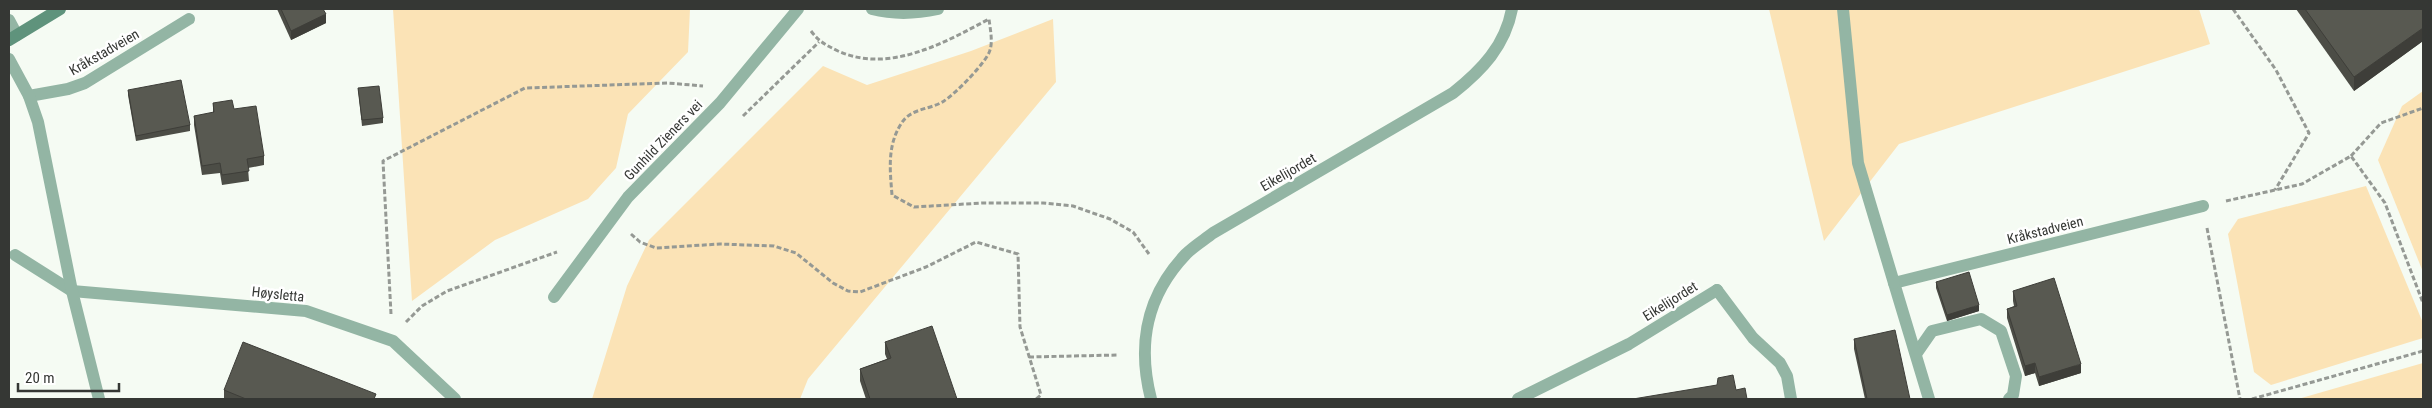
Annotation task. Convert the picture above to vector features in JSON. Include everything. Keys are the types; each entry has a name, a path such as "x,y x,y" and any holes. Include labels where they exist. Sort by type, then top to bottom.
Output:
{"main road":[{"path":"13,37 60,9"}],"street":[{"path":"872,9 888,13 918,14 938,9"},
{"name":"Eikelijordet","path":"1151,399 1145,374 1144,341 1152,308 1166,279 1187,253 1213,233 1453,93 1477,74 1496,50 1509,22 1512,9"},
{"path":"1843,9 1858,163 1929,399"},
{"name":"Gunhild Zieners vei","path":"554,297 628,197 732,89 797,10"},
{"name":"Kråkstadveien","path":"29,96 68,89 85,83 189,19"},
{"path":"9,20 13,37"},
{"path":"9,59 29,96 38,122 72,291 99,399"},
{"name":"Kråkstadveien","path":"1894,283 2203,206"},
{"name":"Høysletta","path":"15,255 72,291 306,311 392,342 455,399"},
{"name":"Eikelijordet","path":"1518,399 1629,344 1717,290 1753,338 1780,363 1787,376 1791,399"},
{"path":"1916,354 1932,331 1981,319 2001,331 2016,376 2013,395 2009,399"}],"path":[{"path":"2234,9 2276,70 2310,133 2274,190"},
{"path":"797,10 819,42 848,55 867,59 895,57 924,51 989,19 990,51 979,67 944,102 918,110 902,122 892,143 890,168 892,195 914,207 983,203 1043,203 1073,206 1110,219 1133,232 1149,254"},
{"path":"392,342 383,161 525,88 668,83 768,92"},
{"path":"2240,399 2203,206 2302,184 2351,156 2381,123 2423,108"},
{"path":"2351,156 2385,203 2423,302"},
{"path":"627,230 640,242 656,248 720,244 774,246 796,253 833,283 848,291 860,292 926,267 976,242 1018,254 1020,328 1041,395 1036,399"},
{"path":"2252,399 2423,351"},
{"path":"1029,357 1117,354"}],"shaded area":[{"path":"393,9 690,9 688,52 628,114 616,168 588,199 495,240 412,301"},
{"path":"1769,9 2199,9 2210,44 1899,144 1824,241"},
{"path":"1053,19 1056,82 808,379 800,399 592,399 627,286 649,240 823,66 867,85 971,51"},
{"path":"2423,91 2423,272 2378,160 2402,106"},
{"path":"2366,186 2423,323 2423,338 2271,385 2254,372 2228,234 2238,219"},
{"path":"2423,363 2423,399 2298,399"}],"building":[{"path":"281,9 323,9 326,14 291,31"},
{"path":"2305,9 2423,9 2423,28 2354,77"},
{"path":"181,80 190,125 136,136 128,90"},
{"path":"379,86 383,118 362,120 358,88"},
{"path":"232,100 234,109 256,106 264,156 247,159 249,171 222,175 220,163 202,166 194,116 214,112 213,103"},
{"path":"1969,272 1979,305 1947,315 1936,282"},
{"path":"2054,278 2081,364 2039,377 2035,363 2025,366 2007,309 2017,306 2013,291"},
{"path":"932,326 957,399 870,399 860,369 891,358 885,342"},
{"path":"1895,330 1910,399 1867,399 1854,339"},
{"path":"243,342 376,394 374,399 246,399 224,390"},
{"path":"1733,375 1736,390 1745,388 1747,399 1633,399 1717,385 1718,378"}]}
